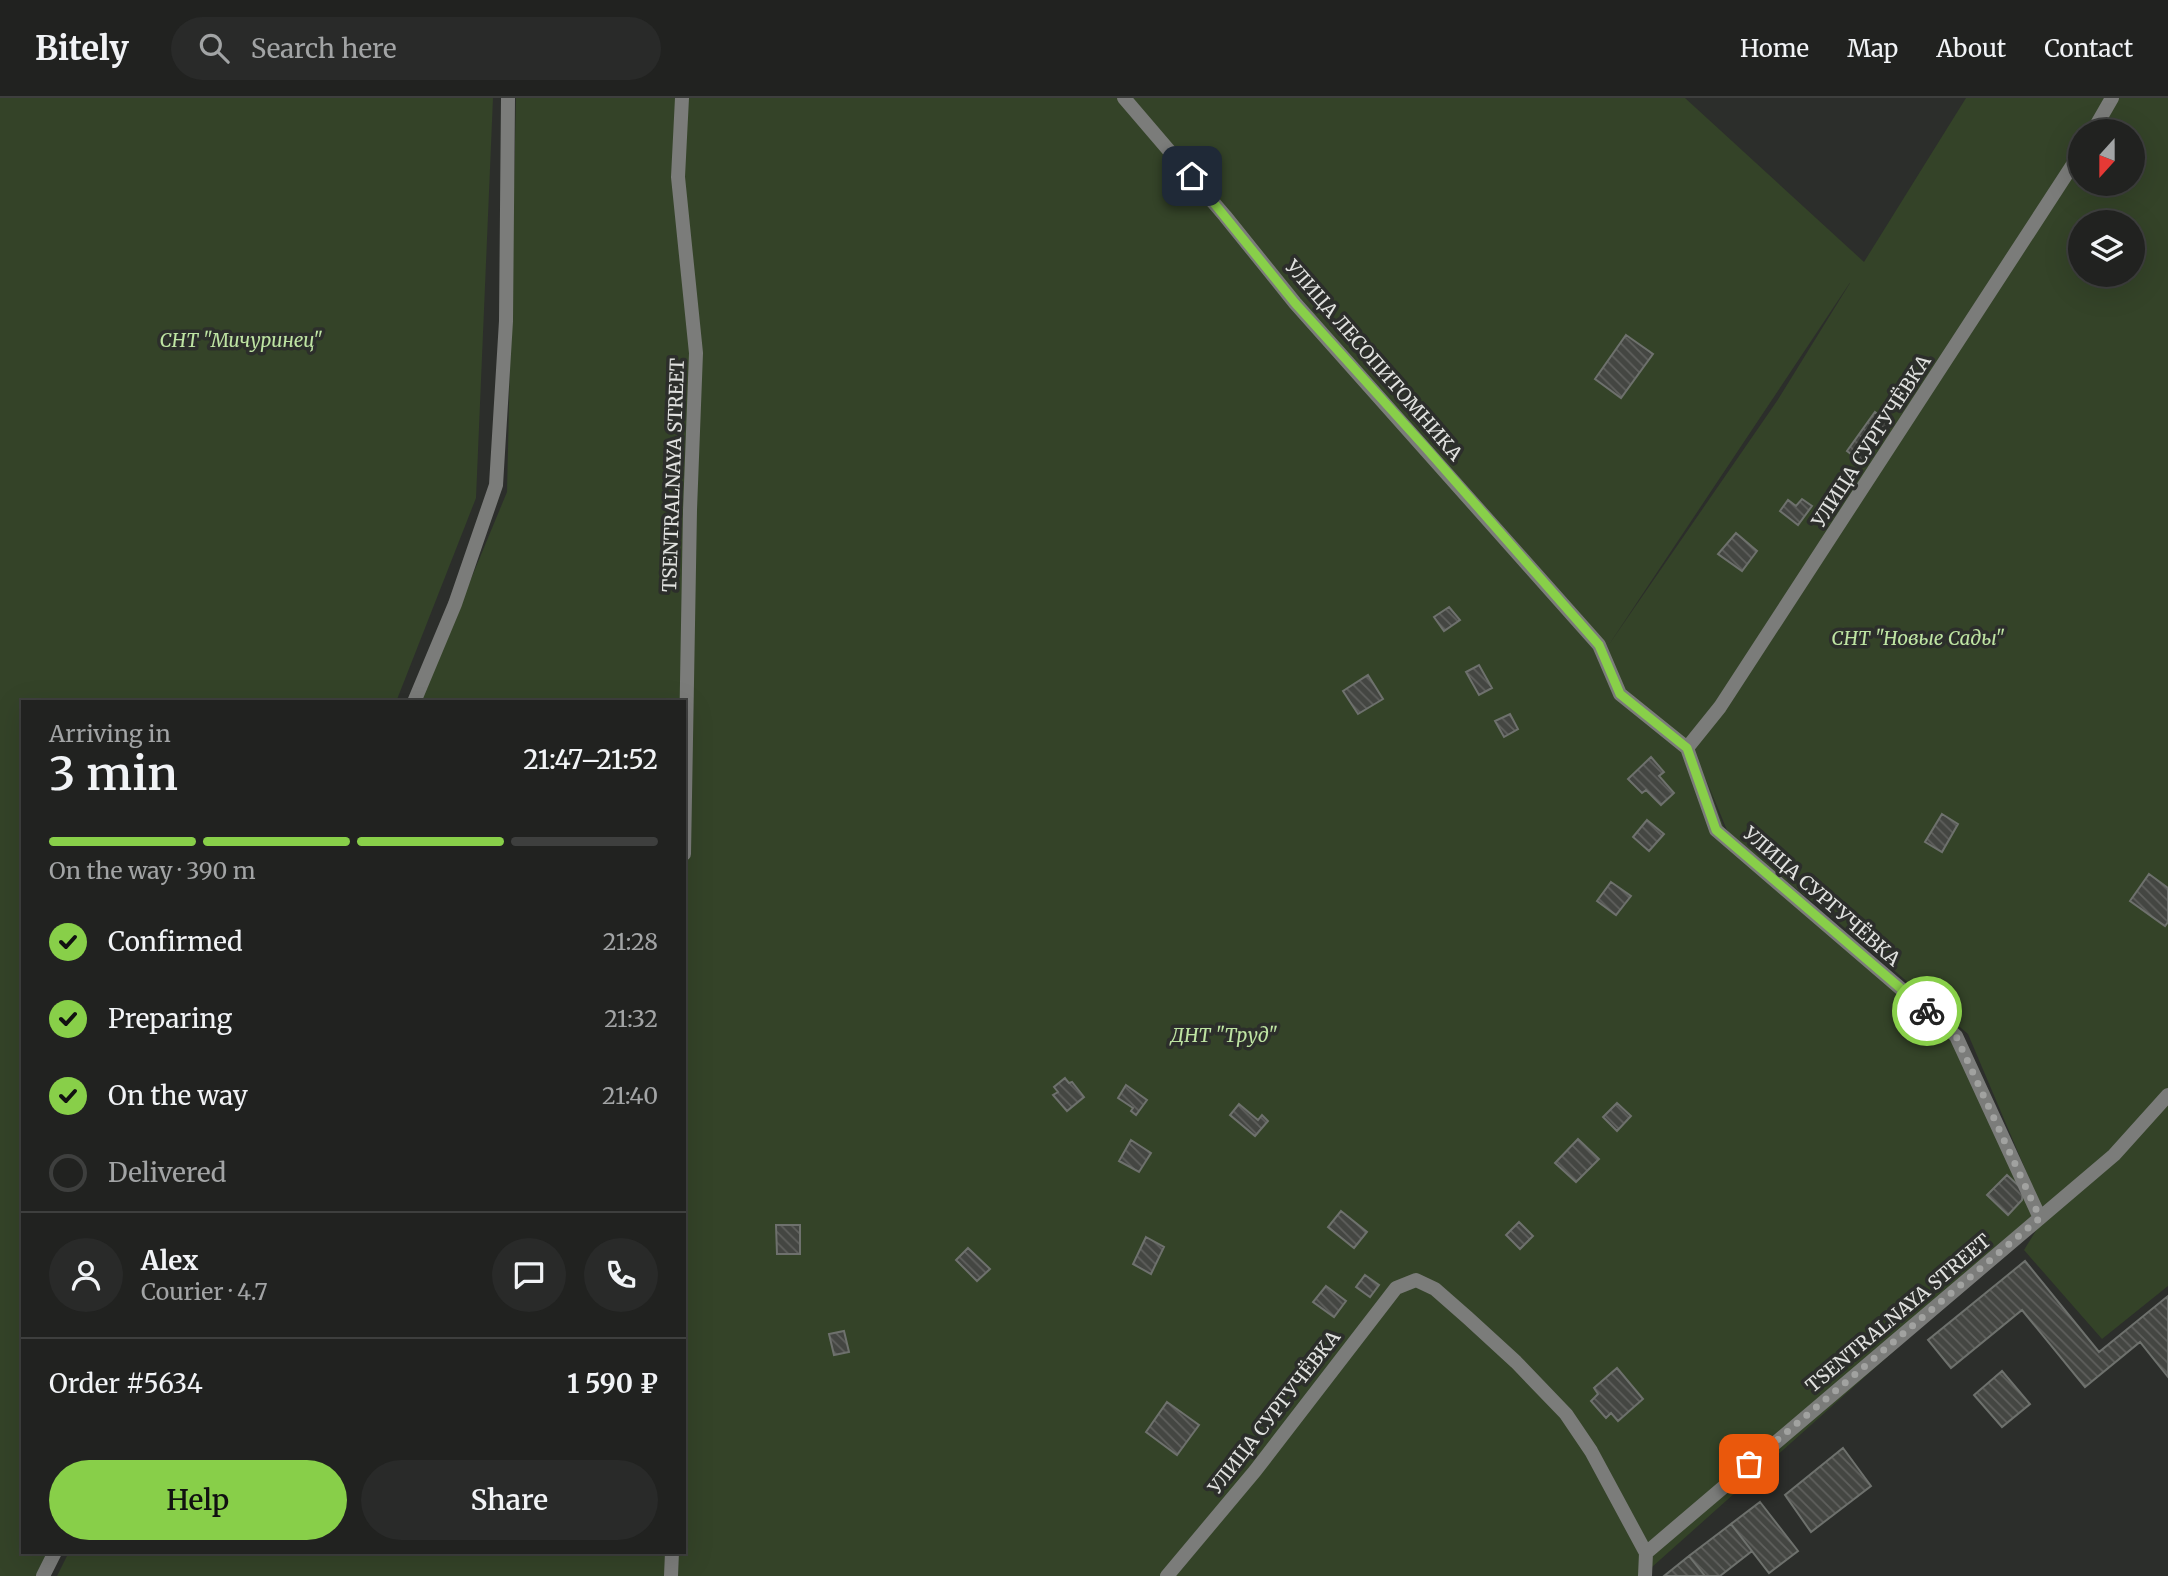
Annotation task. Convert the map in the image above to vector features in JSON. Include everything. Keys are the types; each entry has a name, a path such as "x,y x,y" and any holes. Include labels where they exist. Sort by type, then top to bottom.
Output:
{"street":[{"path":"415,700 455,604 496,485 506,321 508,98"},
{"name":"TSENTRALNAYA STREET","path":"682,98 678,177 696,353 686,739"},
{"name":"УЛИЦА ЛЕСОПИТОМНИКА","path":"1124,98 1295,303 1599,645 1620,694 1687,748"},
{"path":"2100,119 2112,98"},
{"name":"УЛИЦА СУРГУЧЁВКА","path":"2040,1218 1956,1036 1716,830 1687,748 1720,707 2068,172"},
{"name":"TSENTRALNAYA STREET","path":"1646,1553 2114,1155 2168,1095"},
{"name":"УЛИЦА СУРГУЧЁВКА","path":"1167,1576 1255,1471 1395,1288 1416,1280 1435,1289 1474,1323 1566,1414 1591,1451 1646,1553"},
{"path":"1645,1576 1646,1553"},
{"path":"43,1576 54,1554"},
{"path":"671,1576 672,1554"}],"green space":[{"name":"СНТ \"Мичуринец\"","path":"0,98 493,98 476,498 397,700 21,700 21,1554 50,1554 39,1576 0,1576"},
{"name":"ДНТ \"Труд\"","path":"516,98 1685,98 1864,262 1966,98 2168,98 2168,1286 2102,1339 2024,1250 2045,1216 1968,1034 1839,923 1729,835 1705,777 1727,836 1949,1035 2038,1222 1642,1576 57,1576 68,1554 686,1554 686,700 421,700 507,492","holes":["1850,283 1777,401 1608,646"]}],"building":[{"path":"1626,335 1653,354 1621,398 1595,379"},
{"path":"1875,412 1891,423 1863,463 1847,451"},
{"path":"1802,499 1812,506 1798,525 1780,511 1788,500 1796,506"},
{"path":"1736,533 1757,551 1742,571 1718,554"},
{"path":"1449,607 1460,620 1444,631 1434,617"},
{"path":"1479,665 1492,688 1479,695 1466,672"},
{"path":"1368,675 1383,699 1358,714 1343,691"},
{"path":"1510,714 1518,729 1504,737 1495,721"},
{"path":"1651,757 1664,772 1659,776 1674,793 1661,805 1646,790 1642,793 1628,779"},
{"path":"1942,814 1958,824 1942,852 1925,842"},
{"path":"1647,820 1664,834 1649,851 1633,837"},
{"path":"2149,874 2168,888 2168,922 2165,926 2130,901"},
{"path":"1611,882 1631,896 1616,915 1597,901"},
{"path":"1065,1078 1069,1083 1072,1082 1084,1097 1067,1111 1053,1095 1058,1092 1054,1087"},
{"path":"1126,1085 1147,1100 1136,1115 1131,1111 1133,1108 1118,1098"},
{"path":"1617,1103 1631,1116 1617,1131 1603,1117"},
{"path":"1239,1104 1258,1120 1262,1115 1268,1121 1255,1136 1230,1115"},
{"path":"1578,1139 1599,1159 1576,1182 1555,1163"},
{"path":"1131,1140 1151,1153 1139,1172 1119,1161"},
{"path":"2007,1175 2023,1190 2022,1200 2008,1215 1987,1195"},
{"path":"1341,1211 1367,1232 1354,1248 1328,1227"},
{"path":"1519,1222 1533,1236 1520,1249 1506,1235"},
{"path":"776,1225 800,1225 800,1254 777,1254"},
{"path":"1146,1237 1164,1247 1151,1274 1133,1264"},
{"path":"968,1248 990,1269 977,1281 956,1260"},
{"path":"2025,1261 2099,1352 2168,1296 2168,1377 2140,1342 2085,1387 2022,1310 1951,1368 1928,1340"},
{"path":"1365,1275 1379,1285 1370,1297 1356,1287"},
{"path":"1326,1286 1346,1301 1334,1317 1313,1302"},
{"path":"844,1331 849,1352 834,1355 829,1334"},
{"path":"1617,1368 1643,1399 1618,1421 1611,1413 1606,1418 1591,1401 1598,1394 1594,1388"},
{"path":"2002,1371 2030,1404 2002,1427 1974,1395"},
{"path":"1167,1402 1199,1425 1177,1455 1146,1432"},
{"path":"1843,1448 1871,1486 1811,1532 1785,1495"},
{"path":"1760,1502 1798,1551 1769,1573 1731,1524"},
{"path":"1731,1524 1752,1551 1720,1576 1705,1576 1689,1556"},
{"path":"1689,1556 1705,1576 1664,1576"}],"way so far":[{"path":"1749,1464 2040,1218 1956,1036 1927,1011"}],"route":[{"path":"1192,176 1295,303 1599,645 1620,694 1687,748 1716,830 1927,1011"}],"park label":[{"name":"СНТ \"Новые Сады\"","path":"1918,638"}]}
